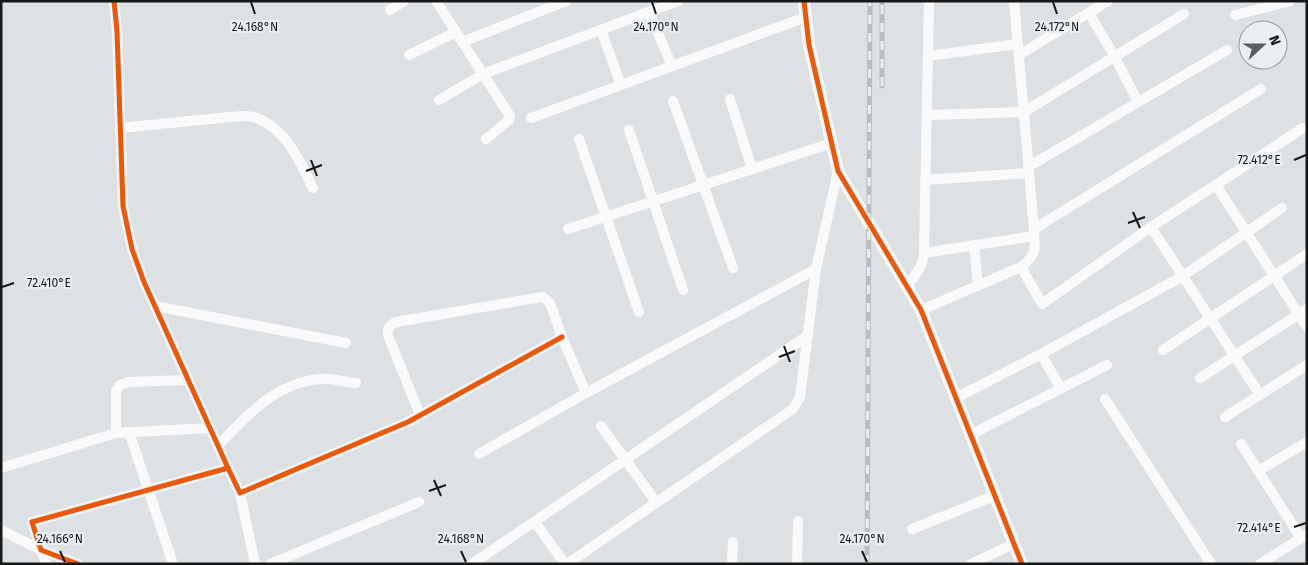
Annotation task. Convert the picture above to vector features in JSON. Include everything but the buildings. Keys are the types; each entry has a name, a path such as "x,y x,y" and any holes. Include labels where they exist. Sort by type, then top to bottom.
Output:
{"street":[{"path":"390,10 404,1"},
{"path":"436,1 509,113 510,118 486,139"},
{"path":"462,42 566,1"},
{"path":"439,100 483,74 678,1"},
{"path":"804,1 809,45 838,171 921,310 1022,564"},
{"path":"907,287 920,269 924,253 929,1"},
{"path":"921,310 1022,268 1034,254 1034,233 1014,1"},
{"path":"928,56 1018,50 1108,1"},
{"path":"1235,15 1290,1"},
{"path":"115,2 123,206 132,249 144,282 240,493 255,564"},
{"path":"649,12 672,66"},
{"path":"1089,13 1138,102"},
{"path":"927,116 1024,112 1184,14"},
{"path":"530,118 806,17"},
{"path":"601,30 621,85"},
{"path":"409,55 456,32"},
{"path":"925,180 1028,170 1227,50"},
{"path":"924,253 1034,233 1261,90"},
{"path":"730,99 752,169"},
{"path":"673,101 733,268"},
{"path":"120,128 240,116 258,118 274,127 286,142 301,162 313,188"},
{"path":"1022,268 1042,304 1151,227 1303,128"},
{"path":"629,130 683,290"},
{"path":"579,139 639,312"},
{"path":"568,230 832,143"},
{"path":"535,522 566,564 793,409 800,397 816,269 838,171"},
{"path":"1216,185 1273,275 1302,312 1307,327"},
{"path":"956,398 1184,276 1282,208"},
{"path":"1151,227 1260,395"},
{"path":"974,245 978,286"},
{"path":"1163,350 1307,254"},
{"path":"479,454 586,393 816,269"},
{"path":"420,415 387,332 391,325 396,322 543,297 550,303 586,393"},
{"path":"155,306 346,343"},
{"path":"1200,378 1302,312"},
{"path":"472,564 807,336"},
{"path":"240,493 420,415 562,337"},
{"path":"1041,354 1061,389"},
{"path":"1225,418 1307,365"},
{"path":"970,435 1107,366"},
{"path":"218,446 244,418 259,405 282,390 307,381 328,379 356,383"},
{"path":"116,433 116,392 120,385 129,382 188,380"},
{"path":"1105,399 1210,564"},
{"path":"601,426 656,502"},
{"path":"1,468 116,433 210,428"},
{"path":"129,432 173,564"},
{"path":"1258,471 1307,442"},
{"path":"1241,444 1304,536 1260,564"},
{"path":"47,564 32,522 228,468"},
{"path":"912,529 994,496"},
{"path":"270,564 419,502"},
{"path":"797,564 798,521"},
{"path":"1,530 41,550 78,564"},
{"path":"732,564 733,542"},
{"path":"971,564 1013,544"}],"railway":[{"path":"867,564 870,1"},
{"path":"882,1 882,86"}],"cycle path":[{"path":"114,1 117,31 123,206 132,249 144,282 228,468"},
{"path":"804,1 809,45 838,171 921,310 1022,564"},
{"path":"78,564 41,550 32,522 228,468 240,493 408,422 562,337"}]}
